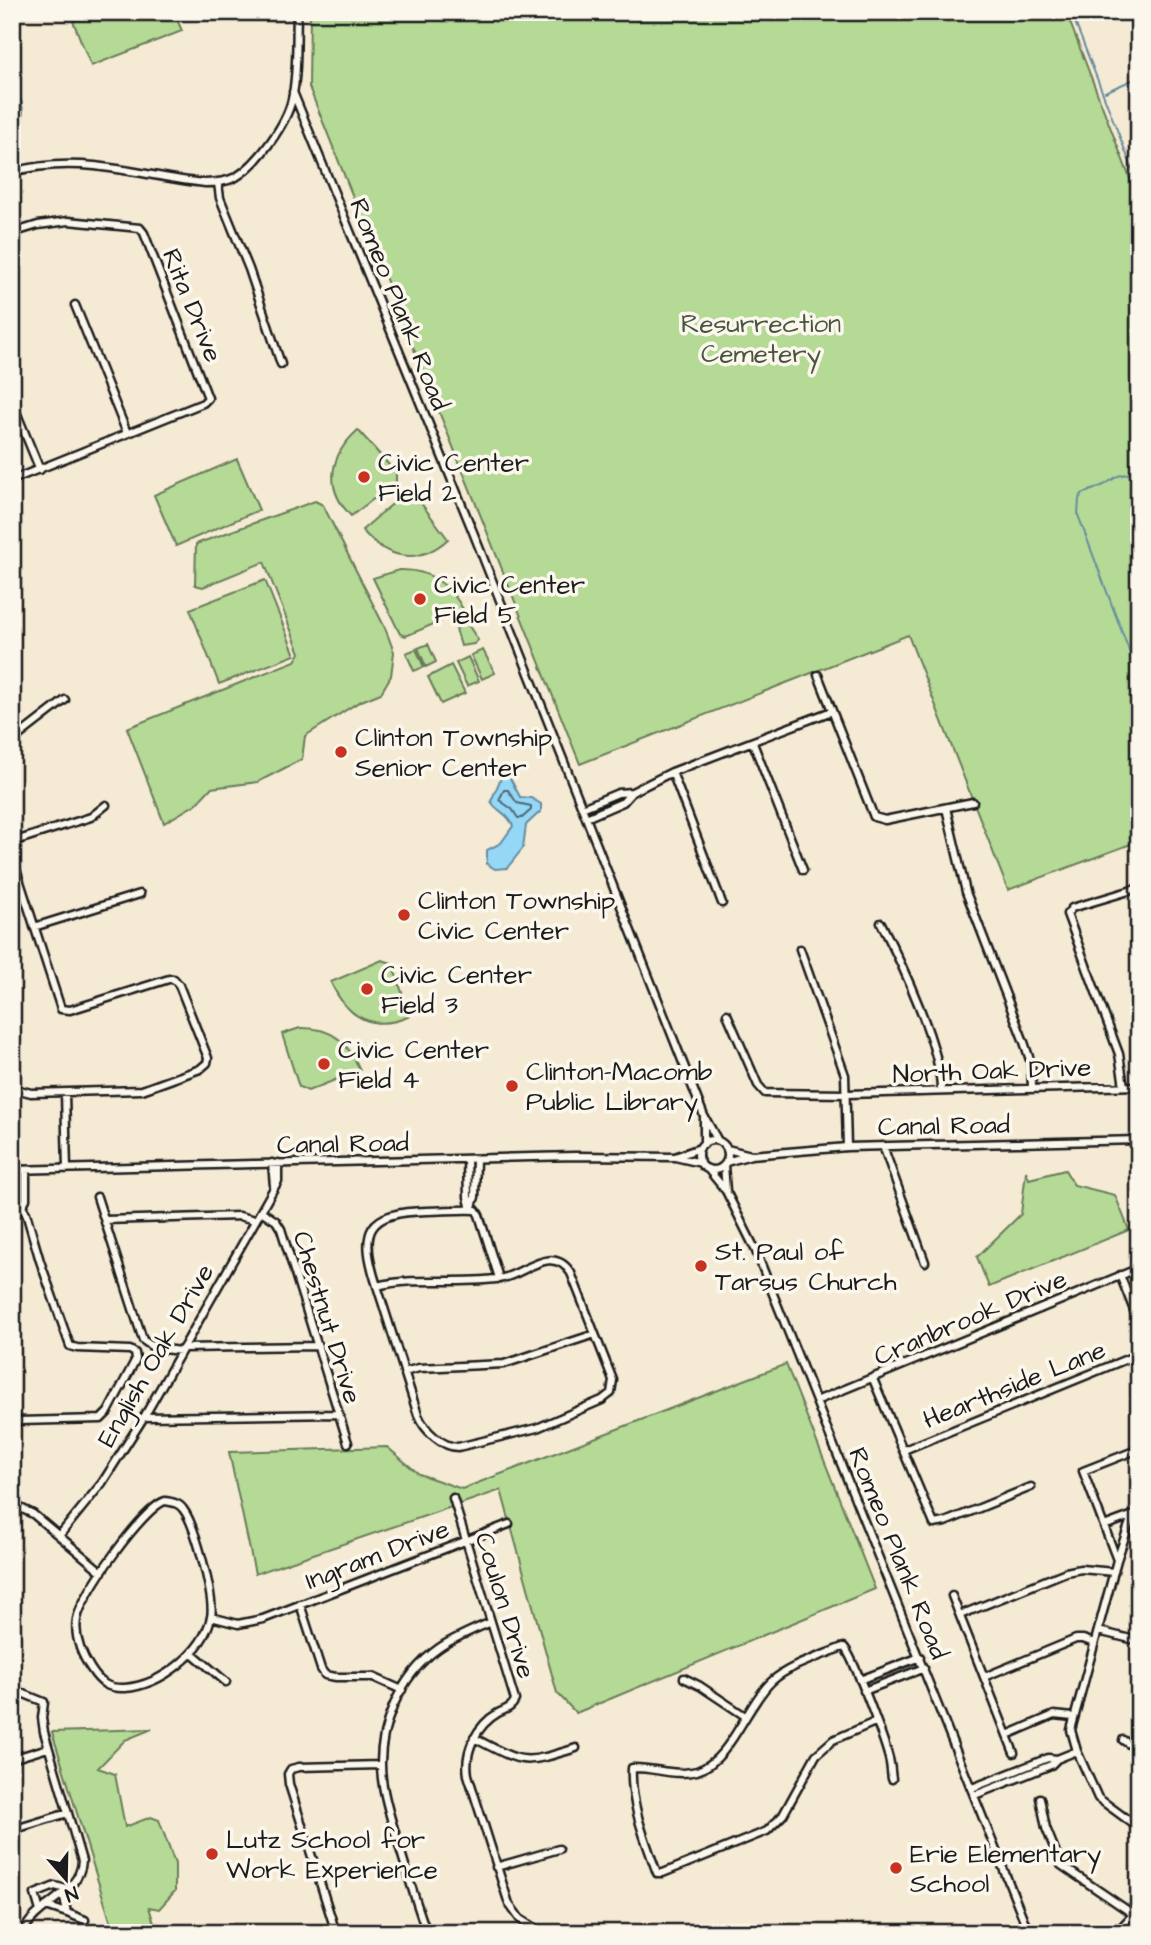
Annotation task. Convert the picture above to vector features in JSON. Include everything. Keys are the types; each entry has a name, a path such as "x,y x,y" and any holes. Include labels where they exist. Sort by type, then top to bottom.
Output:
{"street":[{"path":"12,172 52,164 76,163 191,181 218,183 235,177 258,158 286,117 293,92 297,12"},
{"name":"Romeo Plank Road","path":"293,92 473,532 704,1116 718,1141"},
{"path":"218,183 220,198 249,269 281,364"},
{"name":"Rita Drive","path":"12,233 46,224 68,222 140,228 144,233 208,398 202,403 127,433"},
{"path":"12,480 127,433 75,305"},
{"path":"12,402 40,470"},
{"path":"818,675 874,817 885,820 973,802"},
{"path":"12,741 65,700"},
{"path":"582,808 618,793 632,792 672,772 832,711"},
{"path":"753,743 803,870"},
{"path":"672,772 722,903"},
{"path":"586,818 624,802 632,792"},
{"path":"12,842 91,817 106,806"},
{"path":"946,807 966,892 1031,1063 1032,1088"},
{"path":"12,857 59,1006 70,1010 174,979 179,985 206,1053 206,1063 200,1069 142,1090 31,1093 12,1088"},
{"path":"1124,1086 1121,1061 1068,921 1068,912 1072,908 1139,888"},
{"path":"34,927 140,894"},
{"path":"881,923 932,1043 941,1077 940,1091"},
{"path":"800,949 838,1052 847,1094 848,1147"},
{"name":"North Oak Drive","path":"727,1014 762,1092 847,1094 1139,1086"},
{"path":"65,1093 67,1169"},
{"name":"Romeo Plank Road","path":"702,1146 704,1116"},
{"path":"713,1140 718,1141 727,1149 725,1163 717,1169 708,1169 699,1158 702,1146 713,1140"},
{"name":"Canal Road","path":"725,1163 751,1155 848,1147 1139,1140"},
{"name":"Canal Road","path":"675,1157 702,1146"},
{"path":"883,1146 925,1262"},
{"name":"Canal Road","path":"727,1149 751,1155"},
{"name":"Canal Road","path":"15,1170 467,1159 675,1157 701,1163"},
{"path":"467,1159 471,1210"},
{"path":"471,1210 475,1197 476,1159"},
{"name":"English Oak Drive","path":"59,1536 102,1483 144,1417 274,1186 275,1163"},
{"name":"Romeo Plank Road","path":"725,1163 726,1191"},
{"name":"Romeo Plank Road","path":"708,1169 726,1191 755,1249 1029,1933"},
{"path":"12,1413 18,1421 101,1419 108,1412 135,1363 135,1353 126,1349 70,1346 26,1213 18,1199 15,1170"},
{"path":"22,1207 26,1199 26,1170"},
{"path":"97,1197 143,1340 154,1348 182,1350 318,1346"},
{"path":"12,1209 22,1207"},
{"path":"377,1286 402,1282 499,1278 511,1276 547,1259 561,1263 571,1273 613,1380 611,1393 603,1400 541,1426 454,1447 436,1438 421,1422 404,1372 371,1267 367,1252 369,1236 377,1223 387,1216 401,1212 471,1210 480,1214 499,1278"},
{"name":"Chestnut Drive","path":"261,1211 276,1221 281,1229 348,1443"},
{"path":"105,1220 239,1216 255,1220"},
{"name":"Cranbrook Drive","path":"816,1401 1139,1268"},
{"path":"1120,1275 1139,1323"},
{"path":"404,1372 419,1368 505,1364 595,1334"},
{"name":"Hearthside Lane","path":"904,1450 1139,1354"},
{"path":"873,1379 934,1524 1031,1487"},
{"path":"144,1417 338,1414"},
{"path":"1116,1560 1083,1471 1139,1449"},
{"name":"Coulon Drive","path":"453,1498 515,1700 511,1707 487,1721 474,1738"},
{"path":"165,1501 173,1502 182,1508 188,1517 210,1590 211,1618 192,1653 165,1673 141,1685 118,1688 102,1683 84,1658 76,1631 81,1605 102,1572 153,1506 165,1501"},
{"path":"12,1504 28,1511 102,1572"},
{"path":"1104,1526 1135,1515"},
{"path":"1135,1515 1116,1560 1071,1730 1077,1751 1098,1798 1139,1828"},
{"name":"Ingram Drive","path":"211,1618 238,1623 260,1620 509,1524"},
{"path":"960,1615 1072,1570 1114,1572"},
{"path":"952,1596 1014,1753"},
{"path":"300,1604 325,1675 373,1678 402,1690"},
{"path":"427,1933 387,1805 381,1765 385,1729 402,1690 422,1662 455,1638 491,1622"},
{"path":"1098,1631 1139,1642"},
{"path":"984,1677 1076,1639 1094,1643"},
{"path":"875,1722 833,1740 816,1755 783,1815 767,1831 663,1873 657,1873 646,1844 631,1784 632,1768 646,1767 676,1773 700,1770 719,1755 764,1690 782,1673 844,1647 860,1680 890,1762 892,1779"},
{"path":"192,1653 226,1682"},
{"path":"860,1680 920,1657"},
{"path":"864,1691 924,1668"},
{"path":"684,1678 745,1716"},
{"path":"12,1689 44,1702 42,1722 48,1748 82,1861 78,1877 29,1922 23,1933"},
{"path":"1007,1735 1055,1715 1073,1717"},
{"path":"542,1933 525,1924 513,1911 504,1893 468,1775 467,1760 474,1738 522,1760 534,1761 576,1748"},
{"path":"1123,1740 1139,1751"},
{"path":"12,1759 48,1748"},
{"path":"974,1791 1051,1765 1057,1759 1077,1751"},
{"path":"336,1933 289,1784 289,1770 299,1767 381,1765"},
{"path":"1040,1798 1046,1828 1061,1866 1133,1914"},
{"path":"12,1830 68,1813"},
{"path":"496,1867 559,1849"},
{"path":"65,1890 55,1886 37,1893 35,1899 43,1909 67,1913 85,1920"},
{"path":"65,1890 67,1913"},
{"path":"1116,1933 1139,1908"}],"green space":[{"path":"95,12 174,12 182,31 91,66 73,21"},
{"name":"Resurrection Cemetery","path":"310,12 1066,12 1139,202 1139,841 1008,890 908,635 580,764 309,87"},
{"name":"Civic Center Field 2","path":"358,430 396,473 396,482 351,516 336,494 334,472 341,450"},
{"path":"237,459 259,510 176,546 154,495"},
{"path":"404,494 414,494 448,539 437,548 414,556 392,553 362,530"},
{"path":"315,501 323,505 385,628 394,652 391,676 381,693 359,702 305,736 302,759 258,782 211,788 196,804 164,823 127,728 295,661 300,653 264,562 203,587 195,585 196,544"},
{"name":"Civic Center Field 5","path":"399,570 420,572 438,580 452,593 464,611 406,636 400,634 373,578"},
{"path":"265,580 295,655 219,684 190,609"},
{"path":"467,623 478,640 474,644 461,646 456,629"},
{"path":"428,644 436,662 426,667 418,648"},
{"path":"416,649 424,667 414,671 406,653"},
{"path":"483,650 495,673 482,679 471,655"},
{"path":"468,657 479,681 467,686 456,663"},
{"path":"451,665 465,693 441,704 428,677"},
{"name":"Civic Center Field 3","path":"382,960 392,963 410,1016 384,1023 373,1022 353,1013 344,1004 331,982"},
{"name":"Civic Center Field 4","path":"300,1028 321,1030 338,1038 350,1051 360,1070 308,1091 299,1087 282,1034"},
{"path":"1065,1170 1074,1185 1115,1195 1129,1230 989,1287 977,1257 1021,1214 1026,1171 1029,1179"},
{"path":"786,1364 875,1589 576,1713 557,1693 501,1490 255,1574 229,1452 387,1447 419,1474 462,1489"},
{"path":"152,1729 125,1740 98,1768 115,1774 125,1827 151,1817 159,1820 175,1864 175,1891 159,1909 149,1907 157,1933 114,1933 52,1732"}],"water":[{"path":"12,82 20,97 23,111 21,126 12,140"},
{"path":"501,778 510,778 520,797 531,798 541,804 541,811 526,825 523,848 507,868 495,869 487,864 487,850 501,843 513,826 491,801"}],"waterway":[{"path":"1071,12 1139,186"},
{"path":"1105,92 1139,77"},
{"path":"1139,471 1118,476 1082,494 1078,515 1139,677"}],"place":[{"name":"Civic Center Field 2","path":"364,477"},
{"name":"Civic Center Field 5","path":"420,599"},
{"name":"Clinton Township Senior Center","path":"341,752"},
{"name":"Clinton Township Civic Center","path":"404,915"},
{"name":"Civic Center Field 3","path":"367,989"},
{"name":"Civic Center Field 4","path":"324,1064"},
{"name":"Clinton-Macomb Public Library","path":"512,1086"},
{"name":"St. Paul of Tarsus Church","path":"701,1266"},
{"name":"Lutz School for Work Experience","path":"212,1854"},
{"name":"Erie Elementary School","path":"896,1868"}]}
